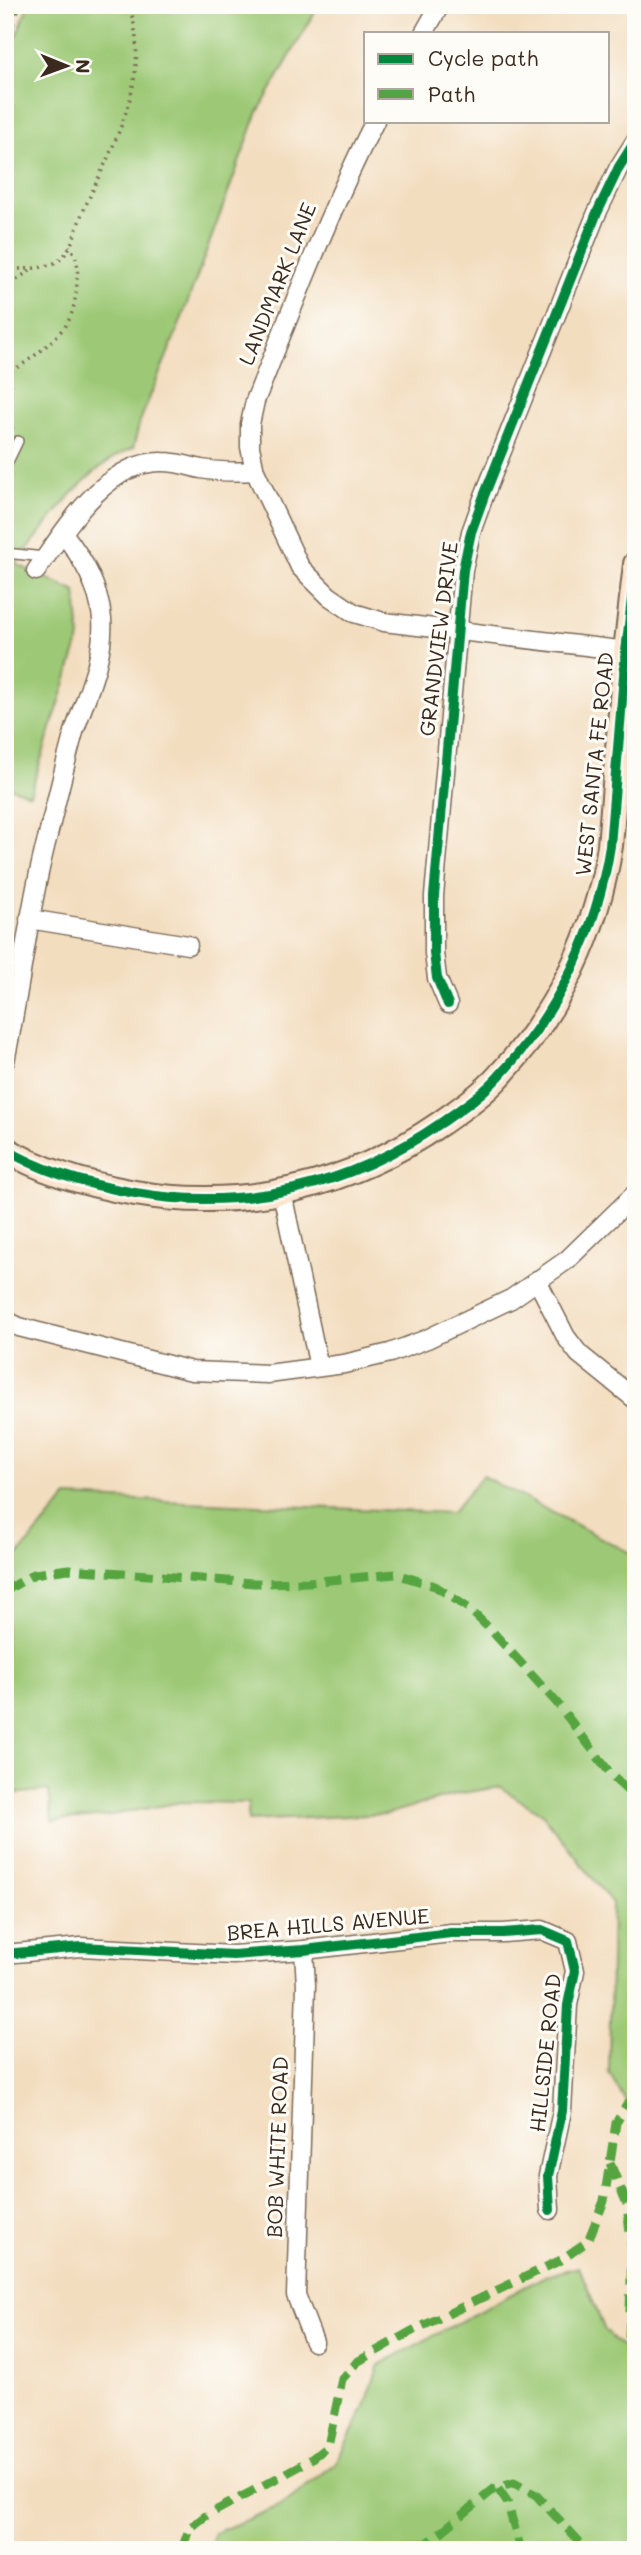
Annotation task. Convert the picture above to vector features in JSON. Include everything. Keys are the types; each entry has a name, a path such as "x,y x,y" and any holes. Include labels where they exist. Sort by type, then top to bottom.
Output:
{"street":[{"path":"425,32 440,5"},
{"name":"LANDMARK LANE","path":"374,122 351,167 322,235 256,401 250,424 250,447 255,471 265,497 300,566 329,596 354,613 384,622 631,652"},
{"name":"GRANDVIEW DRIVE","path":"448,1004 437,978 434,897 456,631 463,570 471,532 596,215 619,167 636,140"},
{"path":"41,564 85,505 122,472 142,464 180,463 202,469 255,471"},
{"path":"5,1061 15,1015 29,919 71,747 101,642 102,619 97,589 79,554 63,533"},
{"name":"WEST SANTA FE ROAD","path":"5,1149 18,1157 90,1183 154,1196 202,1200 282,1193 360,1169 410,1144 460,1110 498,1078 535,1031 569,977 595,913 606,874 631,652 636,564"},
{"path":"29,919 188,946"},
{"path":"282,1193 320,1367"},
{"path":"5,1320 19,1327 192,1371 268,1374 390,1353 427,1339 511,1299 567,1260 636,1193"},
{"path":"537,1280 566,1337 579,1354 636,1401"},
{"name":"BREA HILLS AVENUE","path":"5,1954 81,1947 233,1955 304,1950 451,1933 542,1930 568,1941"},
{"name":"HILLSIDE ROAD","path":"550,2210 548,2176 562,2111 568,2005 575,1971 568,1941"},
{"name":"BOB WHITE ROAD","path":"304,1950 306,1986 296,2295 314,2342"}],"lane":[{"path":"5,468 18,441"},
{"path":"5,553 41,564"}],"path":[{"path":"5,287 33,269 60,260 116,144 133,93 138,54 129,5"},
{"path":"7,374 43,348 66,324 73,309 78,264 76,254 69,246"},
{"path":"5,270 33,269"},
{"path":"5,364 11,384 8,418"}],"green space":[{"path":"28,5 319,5 257,114 177,331 140,421 133,448 115,457 83,483 16,564 76,592 80,638 30,794 5,786 5,68"},
{"path":"482,1476 636,1556 636,2119 609,2073 612,1903 543,1815 500,1787 456,1794 387,1814 248,1821 248,1803 181,1802 106,1816 52,1821 49,1790 5,1795 5,1566 14,1560 67,1497 452,1513"},
{"path":"579,2267 605,2331 636,2359 636,2550 208,2550 215,2533 284,2504 335,2464 364,2409 379,2365 547,2275"}],"marked path":[{"path":"5,38 17,5"},
{"path":"5,1591 34,1574 68,1569 254,1583 308,1582 396,1574 435,1586 468,1608 490,1629 557,1703 613,1777 636,1799"},
{"path":"182,2550 189,2529 204,2517 309,2461 328,2446 342,2379 357,2362 412,2331 561,2260 588,2241 604,2201 616,2123 628,2103 636,2097"},
{"path":"610,2163 627,2204 632,2253 629,2338"},
{"path":"419,2550 494,2489 514,2483 536,2495 587,2550"},
{"path":"498,2489 507,2502 521,2550"}],"cycle path":[{"path":"448,1004 437,978 434,896 463,570 471,532 596,215 619,167 636,140"},
{"path":"5,1149 35,1165 68,1177 135,1193 216,1199 256,1196 295,1189 370,1163 441,1123 486,1089 520,1052 557,998 585,940 604,878 610,846 636,564"},
{"path":"5,1954 81,1947 233,1955 304,1950 451,1933 542,1930 568,1941 575,1971 568,2005 562,2111 548,2176 550,2210"}]}
